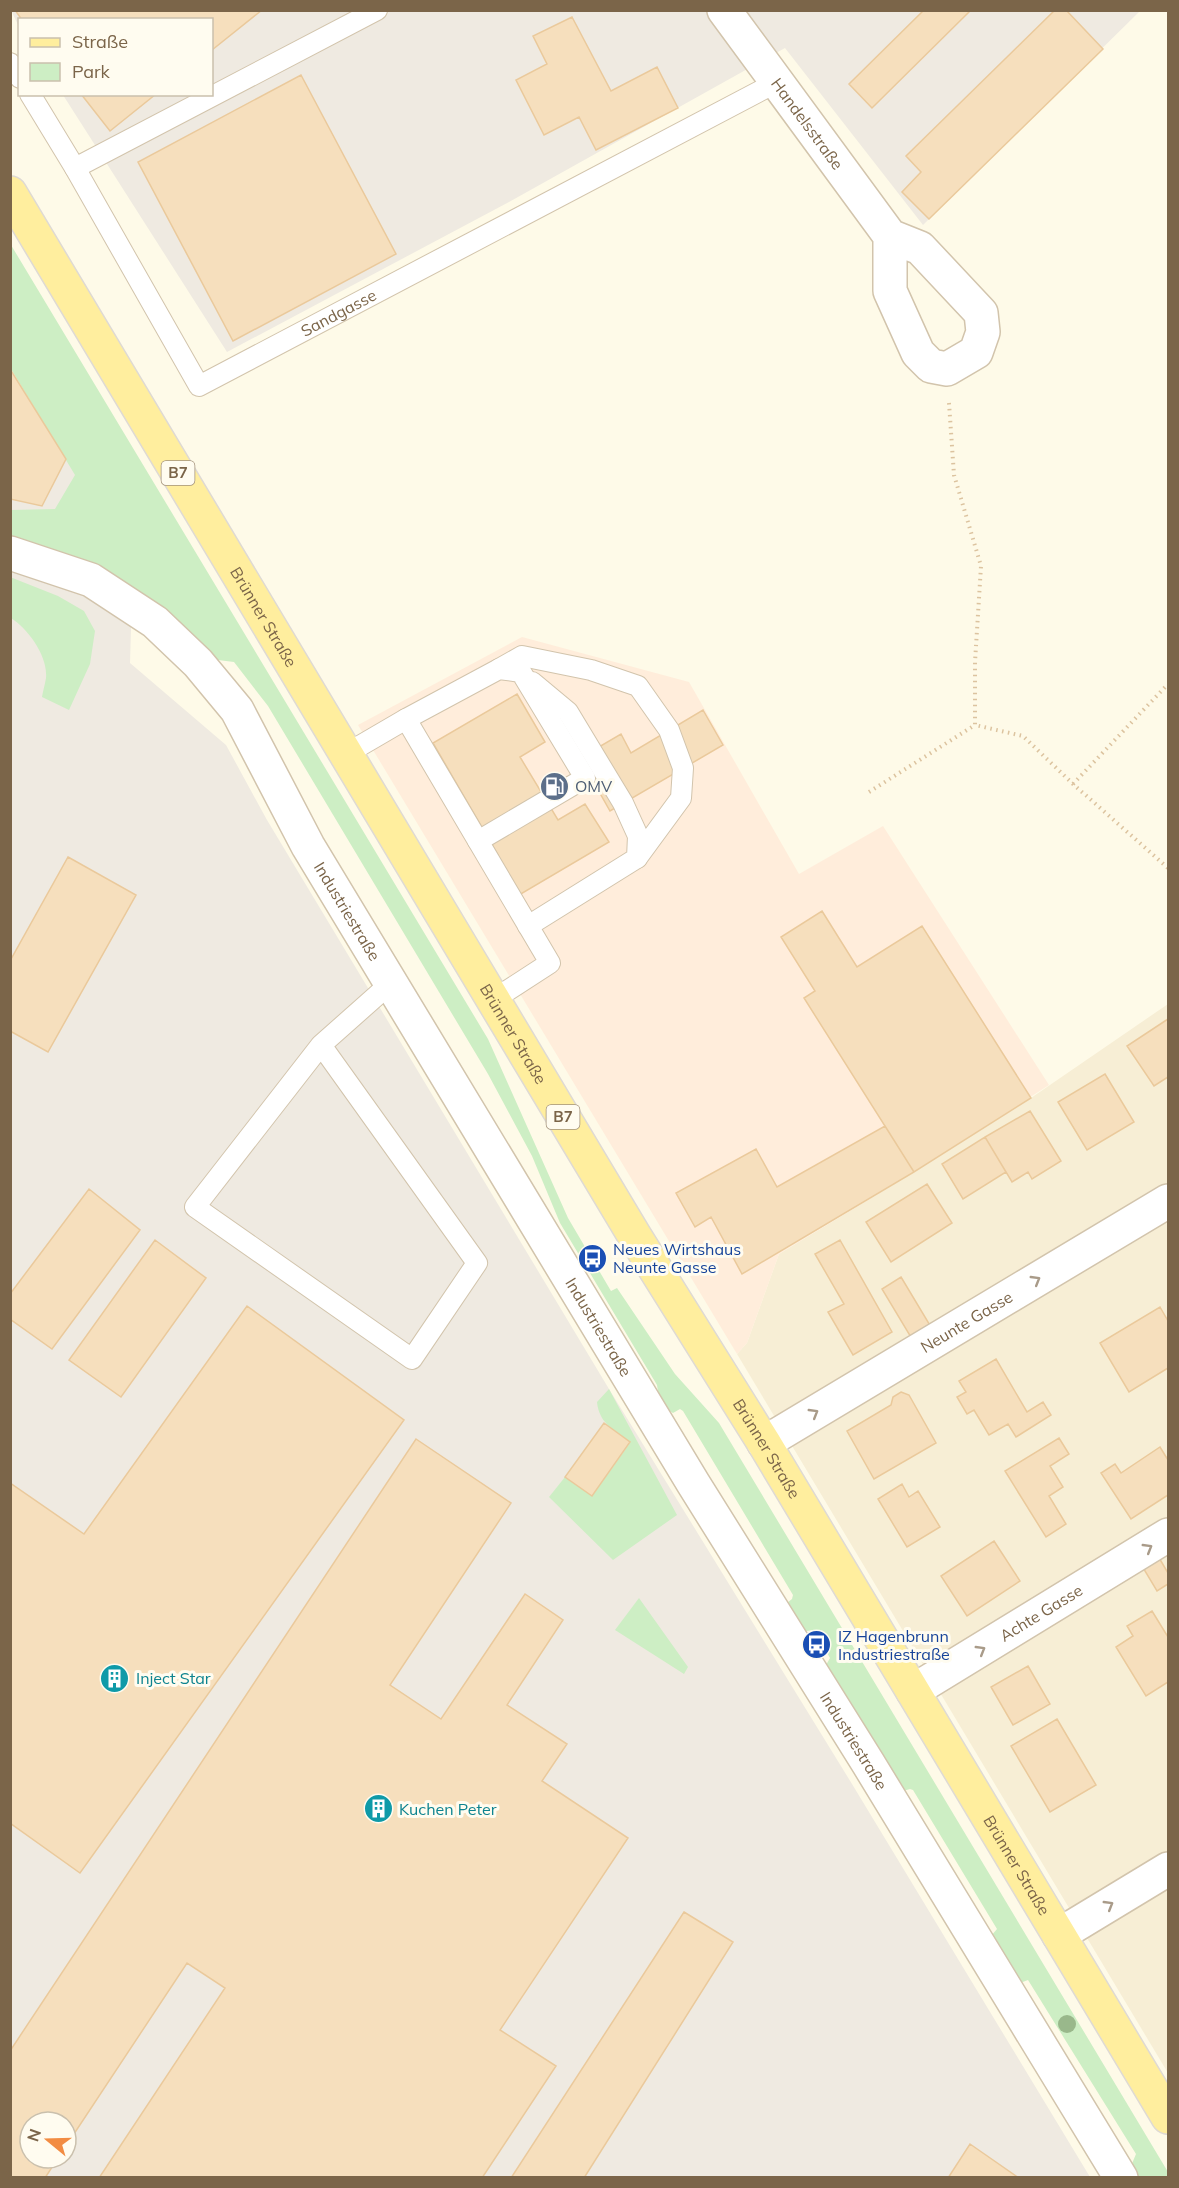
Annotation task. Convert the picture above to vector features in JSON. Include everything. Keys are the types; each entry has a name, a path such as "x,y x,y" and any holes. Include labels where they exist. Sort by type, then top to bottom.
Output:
{"main road":[{"name":"Brünner Straße","path":"10,193 634,1235 764,1443 1168,2117"}],"street":[{"name":"Handelsstraße","path":"724,10 890,237"},
{"path":"890,237 921,248 981,313 983,333 976,352 947,369 931,366 918,353 890,291 890,237"},
{"name":"Industriestraße","path":"10,553 91,580 155,622 198,663 237,710 308,846 681,1462 868,1762 1121,2178"},
{"name":"Neunte Gasse","path":"764,1443 1168,1201"},
{"name":"Achte Gasse","path":"913,1691 1168,1536"},
{"path":"1059,1935 1168,1869"}],"lane":[{"path":"213,96 377,10"},
{"name":"Sandgasse","path":"31,96 75,168 199,386 777,82"},
{"path":"75,168 213,96"},
{"path":"346,754 522,656 591,670 638,686 669,729 683,768 681,798 637,858 528,926"},
{"path":"499,669 521,672 568,712 623,803 638,836 637,858"},
{"path":"478,841 585,778 521,672"},
{"path":"406,719 550,963 493,1000"},
{"path":"321,1045 477,1263 412,1359 195,1207 321,1045 392,982"}],"path":[{"path":"947,369 954,475 981,566 975,662 975,725"},
{"path":"1073,784 1168,684"},
{"path":"869,792 975,725 1023,736 1073,784 1168,868"}],"shaded area":[{"path":"11,10 1140,11 923,225 785,48 509,202 227,352 64,96 213,96 213,18 18,18 18,25"},
{"path":"10,369 66,459 134,527 130,663 226,745 267,820 609,1389 1090,2177 11,2177"},
{"path":"522,637 689,682 799,874 883,826 1049,1085 914,1172 779,1254 747,1343 737,1354 358,725"},
{"path":"1168,1004 1168,2073 737,1354 747,1343 779,1254 1031,1098"}],"green space":[{"path":"11,245 488,1039 568,1218 611,1291 617,1288 675,1374 719,1423 1168,2172 1168,2177 1138,2177 1131,2166 1136,2154 1028,1980 1020,1983 991,1936 997,1929 913,1790 903,1791 826,1665 830,1658 814,1630 802,1630 787,1603 793,1595 683,1411 680,1409 673,1413 664,1405 657,1385 560,1223 532,1156 488,1074 268,706 234,662 218,660 163,607 91,564 11,539 11,510 55,509 75,475 11,369"},
{"path":"10,577 58,596 84,611 95,631 90,664 69,710 42,697 46,678 44,661 30,636 11,618"},
{"path":"609,1389 677,1515 613,1560 549,1497 565,1477 592,1496 630,1443 604,1421 598,1410 597,1402"},
{"path":"639,1598 688,1667 684,1674 615,1630"}],"building":[{"path":"15,10 262,10 213,49 213,18 21,18"},
{"path":"924,10 971,10 872,108 849,84"},
{"path":"1055,10 1066,10 1103,49 929,219 902,192 921,172 906,156"},
{"path":"572,17 611,91 657,67 678,108 596,150 579,117 544,135 516,80 547,64 533,36"},
{"path":"301,75 396,254 233,341 138,162"},
{"path":"83,96 154,96 110,131"},
{"path":"10,369 66,459 42,506 10,499"},
{"path":"517,694 545,742 520,757 558,820 585,804 609,842 514,898 491,859 498,855 433,743"},
{"path":"703,710 723,745 610,811 580,758 621,734 631,753"},
{"path":"68,857 136,895 48,1052 10,1031 10,961"},
{"path":"822,911 857,967 922,926 1031,1098 914,1172 804,998 815,991 781,937"},
{"path":"1168,1019 1168,1077 1154,1086 1127,1046"},
{"path":"1105,1074 1134,1122 1087,1150 1058,1102"},
{"path":"1030,1111 1061,1161 1032,1179 1028,1172 1012,1182 985,1137"},
{"path":"885,1126 914,1172 742,1274 711,1217 695,1227 676,1193 756,1149 777,1187"},
{"path":"985,1137 1006,1172 963,1199 942,1164"},
{"path":"927,1184 952,1223 891,1262 866,1222"},
{"path":"89,1189 140,1230 52,1349 10,1319 10,1294"},
{"path":"155,1240 206,1278 121,1397 69,1360"},
{"path":"840,1240 892,1332 853,1355 828,1312 844,1304 815,1254"},
{"path":"901,1277 931,1327 912,1339 882,1289"},
{"name":"Inject Star","path":"247,1306 404,1420 80,1873 10,1823 10,1483 84,1534"},
{"path":"1160,1307 1168,1321 1168,1368 1129,1392 1100,1343"},
{"path":"996,1359 1027,1412 1043,1402 1051,1415 1016,1437 1008,1424 989,1435 974,1410 967,1414 957,1397 966,1392 959,1381"},
{"path":"901,1392 909,1395 936,1443 874,1479 847,1431 891,1405 893,1397"},
{"path":"604,1423 630,1442 592,1496 565,1477"},
{"path":"1059,1438 1069,1454 1050,1466 1063,1487 1049,1496 1066,1524 1046,1537 1005,1471"},
{"name":"Kuchen Peter","path":"416,1439 511,1503 390,1685 441,1719 525,1594 563,1620 507,1705 567,1744 542,1781 628,1838 500,2030 556,2066 482,2178 99,2178 225,1988 187,1963 78,2128 78,2110 18,2110 18,2170 50,2170 45,2178 10,2178 10,2051"},
{"path":"1160,1447 1168,1460 1168,1495 1131,1519 1101,1473 1115,1464 1121,1473"},
{"path":"902,1484 909,1497 918,1491 940,1527 907,1547 878,1499"},
{"path":"994,1541 1020,1581 967,1616 941,1576"},
{"path":"1158,1556 1168,1573 1168,1584 1157,1591 1142,1566"},
{"path":"1152,1611 1168,1637 1168,1682 1146,1696 1116,1647 1133,1636 1127,1626"},
{"path":"1028,1666 1050,1704 1013,1725 991,1687"},
{"path":"1057,1719 1096,1785 1050,1812 1011,1746"},
{"path":"684,1912 733,1942 584,2178 511,2178"},
{"path":"970,2144 1019,2178 948,2178"}],"place":[{"name":"OMV","path":"554,786"},
{"name":"Neues Wirtshaus Neunte Gasse","path":"592,1258"},
{"name":"IZ Hagenbrunn Industriestraße","path":"817,1645"},
{"name":"Inject Star","path":"115,1678"},
{"name":"Kuchen Peter","path":"378,1809"}]}
